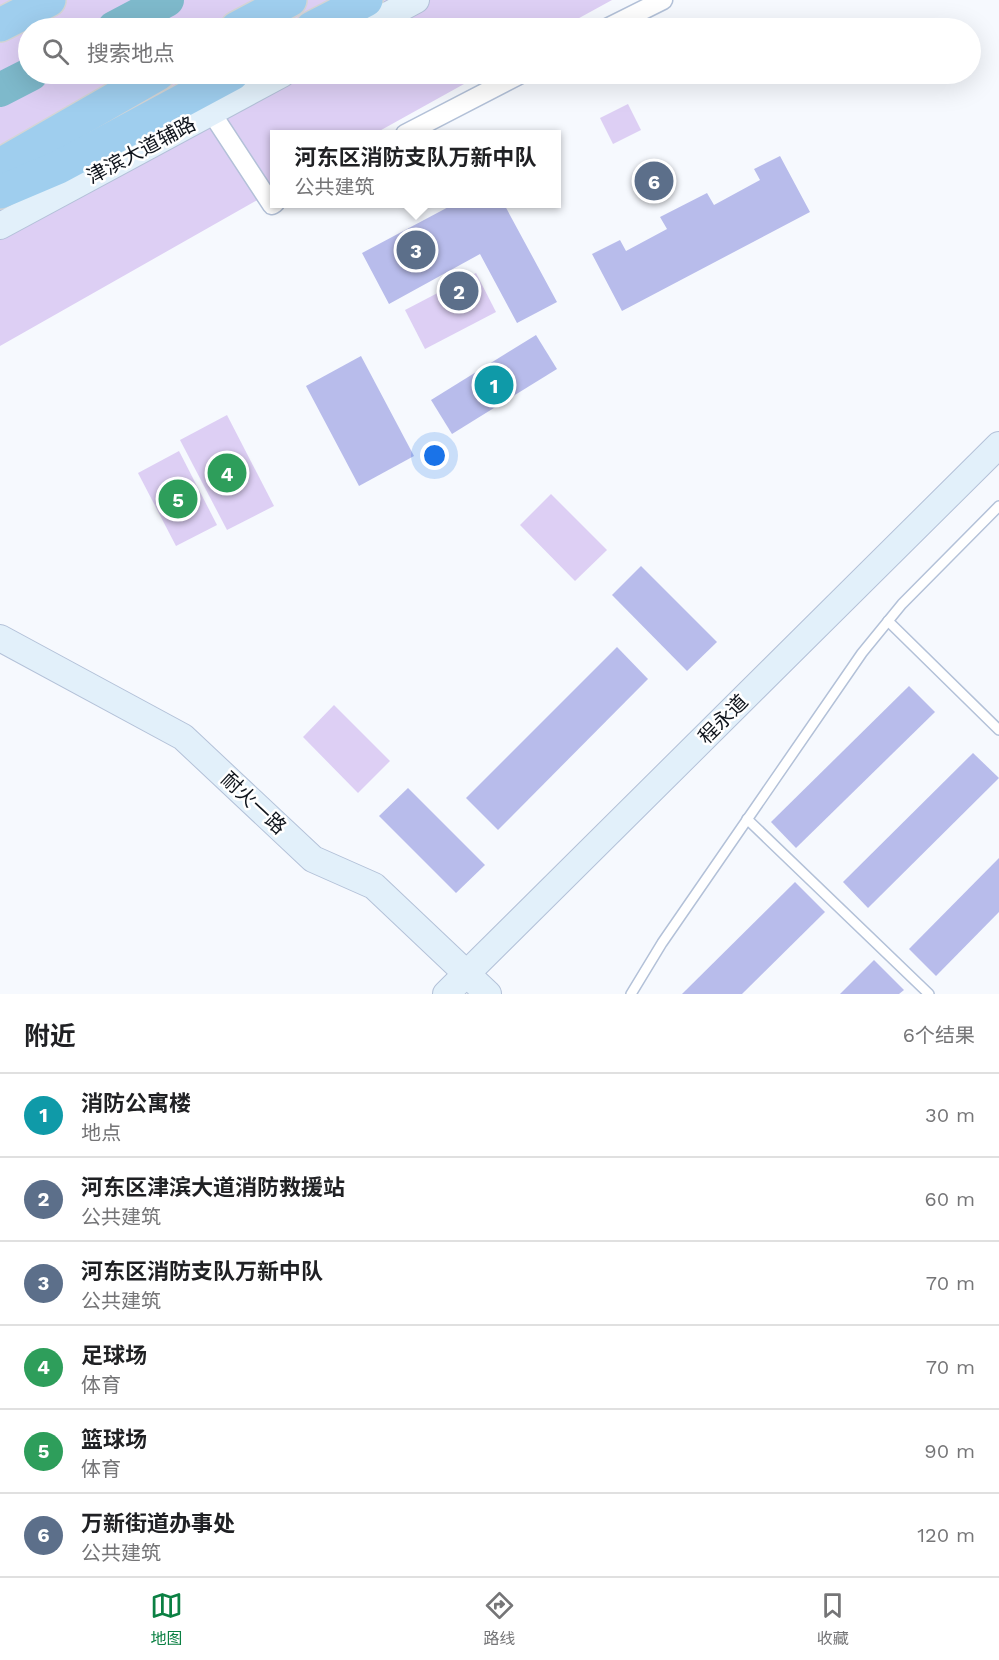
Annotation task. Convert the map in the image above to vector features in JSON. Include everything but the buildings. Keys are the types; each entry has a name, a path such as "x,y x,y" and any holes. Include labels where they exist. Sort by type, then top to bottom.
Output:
{"highway":[{"path":"0,25 48,0"},
{"path":"256,18 290,0"},
{"path":"332,18 366,0"},
{"path":"0,165 141,84"},
{"path":"0,192 59,167 213,84"},
{"path":"59,167 133,155"}],"street":[{"path":"383,18 416,0"},
{"path":"627,18 663,0"},
{"name":"津滨大道辅路","path":"0,226 263,84"},
{"path":"415,130 502,84"},
{"path":"211,112 270,202"},
{"name":"程永道","path":"475,987 999,445"},
{"name":"程永道","path":"446,994 475,987 999,465"},
{"name":"耐火一路","path":"0,638 183,737 313,859 374,886 475,987"}],"lane":[{"path":"631,994 662,943 862,654 902,604 999,506"},
{"path":"888,621 999,729"},
{"path":"747,819 929,994"}],"shaded area":[{"path":"0,0 612,0 579,18 18,18 18,84 464,84 381,130 270,130 270,193 0,346"},
{"path":"628,104 641,130 613,144 600,118"},
{"path":"476,273 496,312 425,349 405,310"},
{"path":"227,415 274,506 227,530 180,440"},
{"path":"179,451 217,525 176,546 138,473"},
{"path":"551,494 607,550 575,581 520,525"},
{"path":"334,705 390,761 358,793 303,737"}],"waterway":[{"path":"133,18 167,0"},
{"path":"0,90 18,81"}],"place":[{"name":"万新街道办事处","path":"654,181"},
{"name":"河东区消防支队万新中队","path":"416,250"},
{"name":"河东区津滨大道消防救援站","path":"459,291"},
{"name":"消防公寓楼","path":"494,385"},
{"name":"足球场","path":"227,473"},
{"name":"篮球场","path":"178,499"}]}
